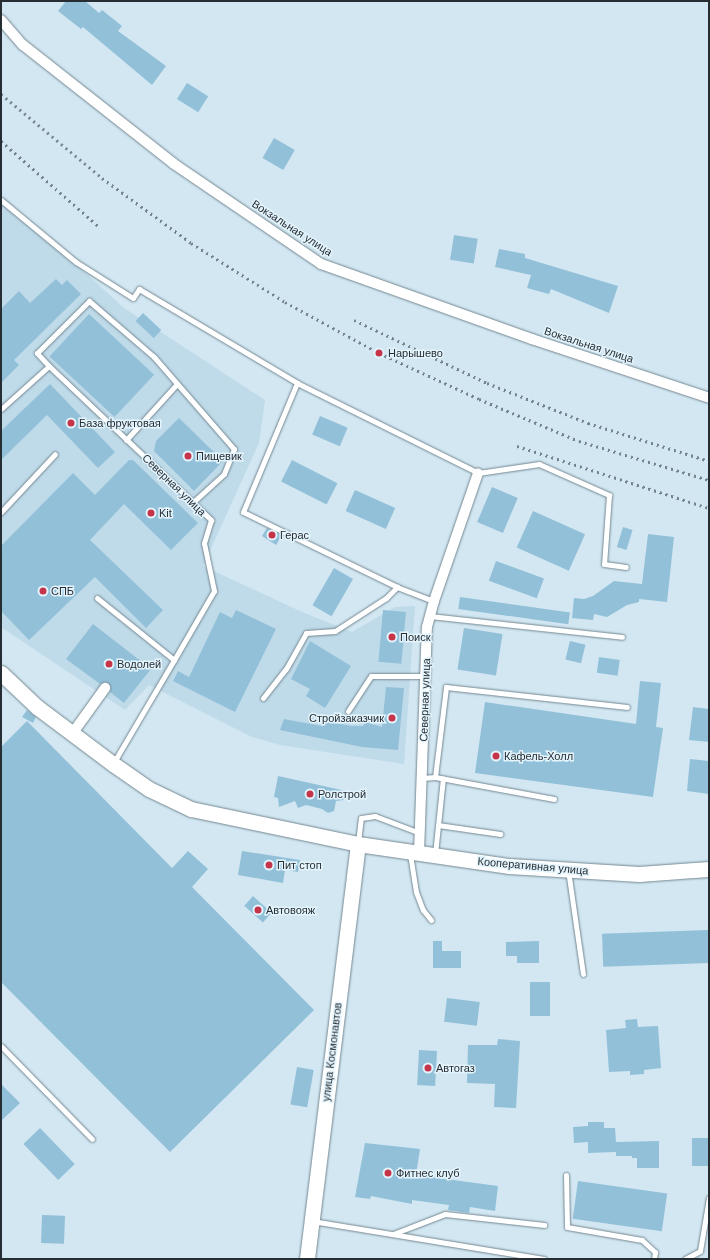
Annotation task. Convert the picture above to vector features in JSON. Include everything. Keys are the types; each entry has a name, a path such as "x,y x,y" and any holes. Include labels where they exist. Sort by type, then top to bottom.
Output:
{"main road":[{"path":"1,674 37,707 113,764 149,789 191,809 358,844"},
{"name":"Кооперативная улица","path":"358,844 509,866 639,874 709,869"},
{"name":"улица Космонавтов","path":"307,1259 358,844"}],"street":[{"name":"Вокзальная улица","path":"1,20 23,45 174,164 321,264 532,339 709,398"},
{"name":"Северная улица","path":"415,853 420,833 426,676 430,616 478,473"},
{"path":"72,734 105,688"}],"lane":[{"path":"1,200 76,262 133,298 139,289 297,383 478,473 539,464 609,495 604,564 626,567"},
{"name":"Северная улица","path":"113,764 214,591 204,543 210,520 95,411 37,353 89,301 154,357 177,384"},
{"path":"1,409 49,366"},
{"path":"297,383 243,512 397,587 434,601"},
{"path":"126,440 177,384 234,449 224,474 192,503"},
{"path":"1,512 55,454"},
{"path":"263,698 286,669 306,633 335,631 386,598 397,587"},
{"path":"96,598 174,660"},
{"path":"430,616 622,638"},
{"path":"348,711 371,676 426,676"},
{"path":"435,777 446,687 627,707"},
{"path":"422,778 443,778 554,799"},
{"path":"435,855 443,778"},
{"path":"358,844 361,818 375,816 420,833"},
{"path":"438,825 500,834"},
{"path":"415,853 416,892 423,910 431,920"},
{"path":"568,870 583,974"},
{"path":"1,1046 92,1139"},
{"path":"566,1175 566,1227 642,1240 655,1252 654,1259"},
{"path":"685,1259 700,1251 709,1198"},
{"path":"392,1234 445,1214 544,1225"},
{"path":"311,1221 544,1259"}],"shaded area":[{"path":"1,196 124,308 265,400 259,443 203,566 302,612 352,632 395,607 415,606 404,764 280,745 252,737 149,685 125,710 1,627"}],"building":[{"path":"66,1 85,1 99,13 102,10 122,26 118,31 166,66 152,85 83,27 81,29 58,11"},
{"path":"187,83 208,96 198,112 177,99"},
{"path":"274,138 295,150 283,170 262,158"},
{"path":"454,235 478,239 474,263 450,260"},
{"path":"499,249 525,254 525,258 618,286 609,313 551,289 549,294 527,288 531,275 495,267"},
{"path":"56,279 62,285 67,280 81,294 14,360 19,365 1,383 1,309 19,291 30,303"},
{"path":"143,313 161,330 154,338 135,321"},
{"path":"89,314 154,375 115,417 49,356"},
{"name":"База фруктовая","path":"50,384 115,452 98,468 47,415 1,460 1,431"},
{"path":"320,416 348,428 340,446 312,434"},
{"name":"Пищевик","path":"179,418 223,461 194,491 154,451 156,441"},
{"path":"129,460 133,460 198,523 171,550 124,504 90,540 163,610 146,628 95,577 29,640 1,611 1,546 73,473 95,495"},
{"path":"292,460 337,483 327,505 281,481"},
{"path":"492,487 518,498 503,533 477,522"},
{"path":"355,490 395,508 386,529 346,511"},
{"path":"533,511 585,534 569,571 517,548"},
{"path":"623,527 633,530 626,550 617,547"},
{"name":"Герас","path":"267,528 282,535 276,545 262,536"},
{"path":"648,534 674,537 667,602 639,599 639,602 627,605 607,617 594,614 593,620 572,618 574,598 584,599 593,596 614,581 642,584"},
{"path":"496,561 544,578 537,598 489,581"},
{"path":"334,568 353,579 332,616 312,605"},
{"path":"460,597 570,612 568,624 458,609"},
{"path":"236,610 276,629 235,712 173,681 178,671 189,677 220,612 232,618"},
{"name":"Поиск","path":"383,610 406,612 401,664 378,662"},
{"name":"Водолей","path":"93,624 151,669 124,703 110,692 109,683 100,684 66,659"},
{"path":"464,628 503,634 496,676 457,669"},
{"path":"310,641 351,666 325,708 306,696 310,689 291,679"},
{"path":"570,641 586,645 581,663 565,659"},
{"path":"599,657 620,660 618,676 597,673"},
{"path":"640,681 661,683 656,727 663,728 653,797 475,773 485,702 636,724"},
{"path":"386,687 404,688 398,750 362,747 280,730 284,719 322,726 325,721 351,726 363,726 365,722 382,727"},
{"path":"693,707 709,709 709,742 689,740"},
{"path":"27,710 36,717 33,723 22,717"},
{"path":"27,721 172,868 188,851 208,869 192,887 314,1010 170,1152 1,982 1,747"},
{"path":"690,759 709,761 709,794 687,791"},
{"name":"Ролстрой","path":"278,776 346,791 344,800 336,801 334,811 328,813 322,809 306,805 298,808 295,801 279,807 278,798 274,797"},
{"name":"Пит стоп","path":"242,851 300,860 298,872 285,870 283,883 238,875"},
{"name":"Автовояж","path":"253,896 272,913 263,922 244,906"},
{"path":"708,930 709,963 603,967 602,934"},
{"path":"433,941 442,941 442,951 461,951 461,968 433,968"},
{"path":"539,941 539,963 517,963 517,956 506,956 506,942"},
{"path":"530,982 550,982 550,1016 530,1016"},
{"path":"447,998 480,1002 477,1026 444,1022"},
{"path":"637,1019 638,1027 658,1026 661,1068 644,1070 644,1074 630,1075 630,1071 609,1072 606,1030 626,1028 625,1020"},
{"path":"498,1039 520,1041 516,1108 494,1107 495,1084 467,1083 468,1045 497,1045"},
{"name":"Автогаз","path":"419,1050 437,1051 435,1086 417,1085"},
{"path":"297,1067 314,1070 307,1107 290,1104"},
{"path":"1,1084 20,1103 1,1121"},
{"path":"588,1122 604,1122 604,1128 615,1128 616,1142 659,1141 659,1168 637,1168 637,1158 632,1158 632,1156 616,1156 616,1152 588,1153 588,1142 574,1143 573,1127 588,1126"},
{"path":"40,1128 75,1164 58,1180 23,1144"},
{"path":"692,1138 709,1138 709,1166 692,1166"},
{"path":"365,1143 420,1149 416,1175 498,1186 495,1211 470,1207 469,1213 448,1210 449,1205 412,1200 412,1204 371,1196 370,1199 355,1197"},
{"path":"578,1181 667,1194 662,1231 573,1219"},
{"path":"42,1215 65,1216 64,1244 41,1243"}],"railway":[{"path":"1,94 102,178 191,243 285,302 379,353 479,399 579,441 709,480"},
{"path":"1,141 98,226"},
{"path":"354,320 487,383 588,423 709,461"},
{"path":"517,446 709,508"}],"place":[{"name":"Нарышево","path":"379,353"},
{"name":"База фруктовая","path":"71,423"},
{"name":"Пищевик","path":"188,456"},
{"name":"Kit","path":"151,513"},
{"name":"Герас","path":"272,535"},
{"name":"СПБ","path":"43,591"},
{"name":"Поиск","path":"392,637"},
{"name":"Водолей","path":"109,664"},
{"name":"Стройзаказчик","path":"392,718"},
{"name":"Кафель-Холл","path":"496,756"},
{"name":"Ролстрой","path":"310,794"},
{"name":"Пит стоп","path":"269,865"},
{"name":"Автовояж","path":"258,910"},
{"name":"Автогаз","path":"428,1068"},
{"name":"Фитнес клуб","path":"388,1173"}]}
